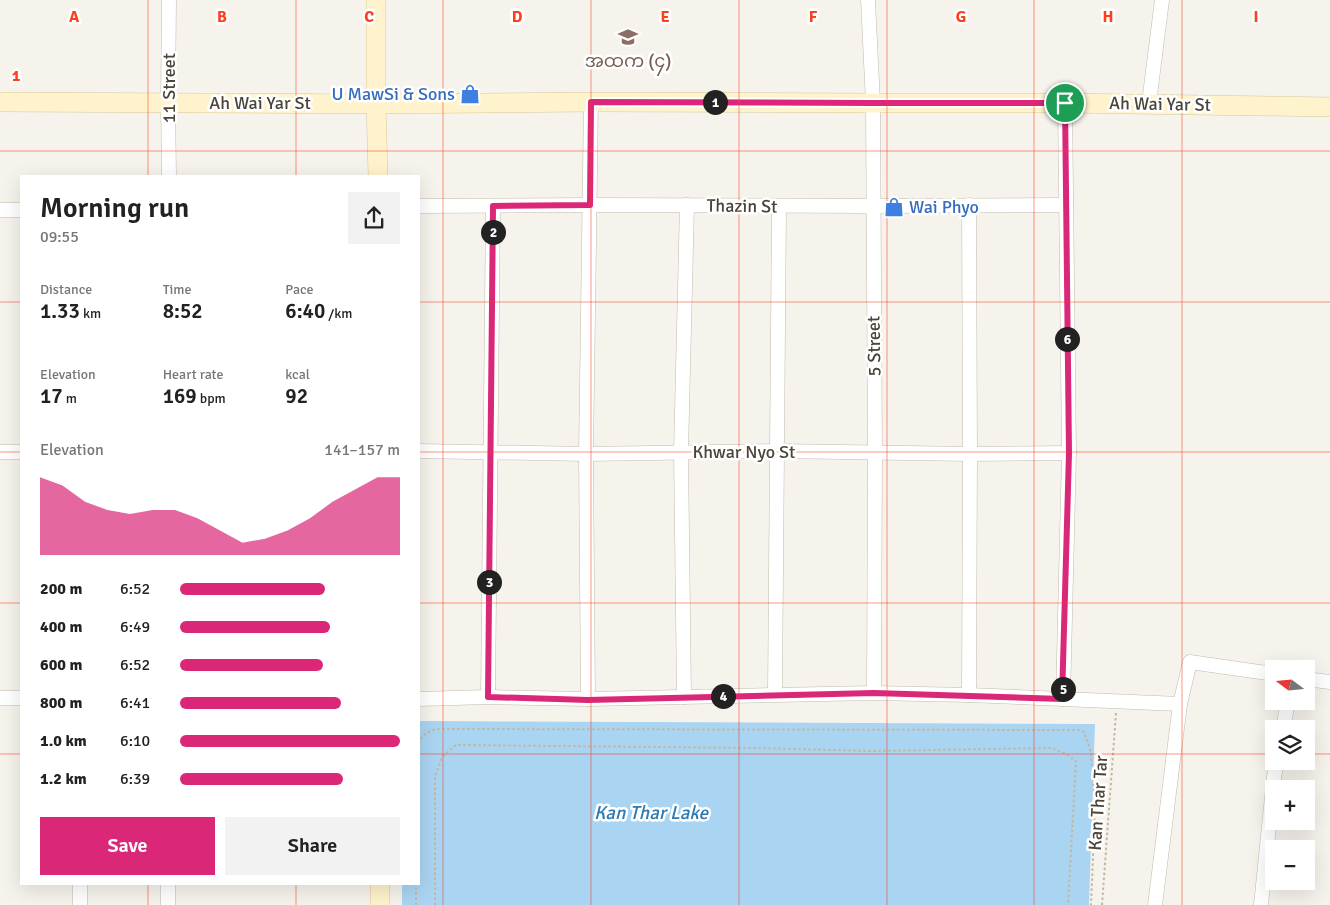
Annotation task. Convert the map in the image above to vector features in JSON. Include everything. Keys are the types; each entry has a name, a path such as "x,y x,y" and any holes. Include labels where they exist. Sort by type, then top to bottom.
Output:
{"street":[{"name":"11 Street","path":"169,0 169,175"},
{"path":"376,0 378,175"},
{"name":"5 Street","path":"868,0 873,103 874,693"},
{"path":"1149,103 1162,0"},
{"name":"Ah Wai Yar St","path":"0,102 376,104 591,102 1149,103 1330,107"},
{"path":"588,700 586,454 591,102"},
{"path":"1062,699 1069,453 1065,103"},
{"path":"684,697 681,452 687,205"},
{"path":"969,205 969,695"},
{"name":"Thazin St","path":"420,206 1066,205"},
{"path":"488,697 493,206"},
{"path":"775,694 779,206"},
{"path":"0,210 20,210"},
{"name":"Khwar Nyo St","path":"420,451 586,454 777,451 970,454 1069,453"},
{"path":"0,452 20,452"},
{"path":"1155,905 1180,704 1190,662 1265,673"},
{"path":"1315,680 1330,682"},
{"path":"420,699 488,697 588,700 874,693 1180,704"},
{"path":"0,698 20,698"},
{"path":"1261,905 1275,770"},
{"path":"80,885 80,905"},
{"path":"168,885 168,905"},
{"path":"380,885 380,905"}],"path":[{"name":"Kan Thar Tar","path":"1102,905 1117,702"},
{"path":"420,740 426,733 436,729 1078,730 1084,732 1091,752 1095,809 1090,905"},
{"path":"435,905 436,776 442,758 456,745 872,751 1052,748 1076,761 1068,905"},
{"path":"416,885 416,905"}],"water":[{"name":"Kan Thar Lake","path":"420,721 1095,724 1089,905 402,905 402,885 420,885"}],"place":[{"name":"အထက (၄)","path":"628,37"},
{"name":"U MawSi & Sons","path":"470,94"},
{"name":"Wai Phyo","path":"894,207"}],"route":[{"path":"591,102 1065,103 1069,453 1062,699 874,693 588,700 488,697 493,206 590,205 591,102"}]}
